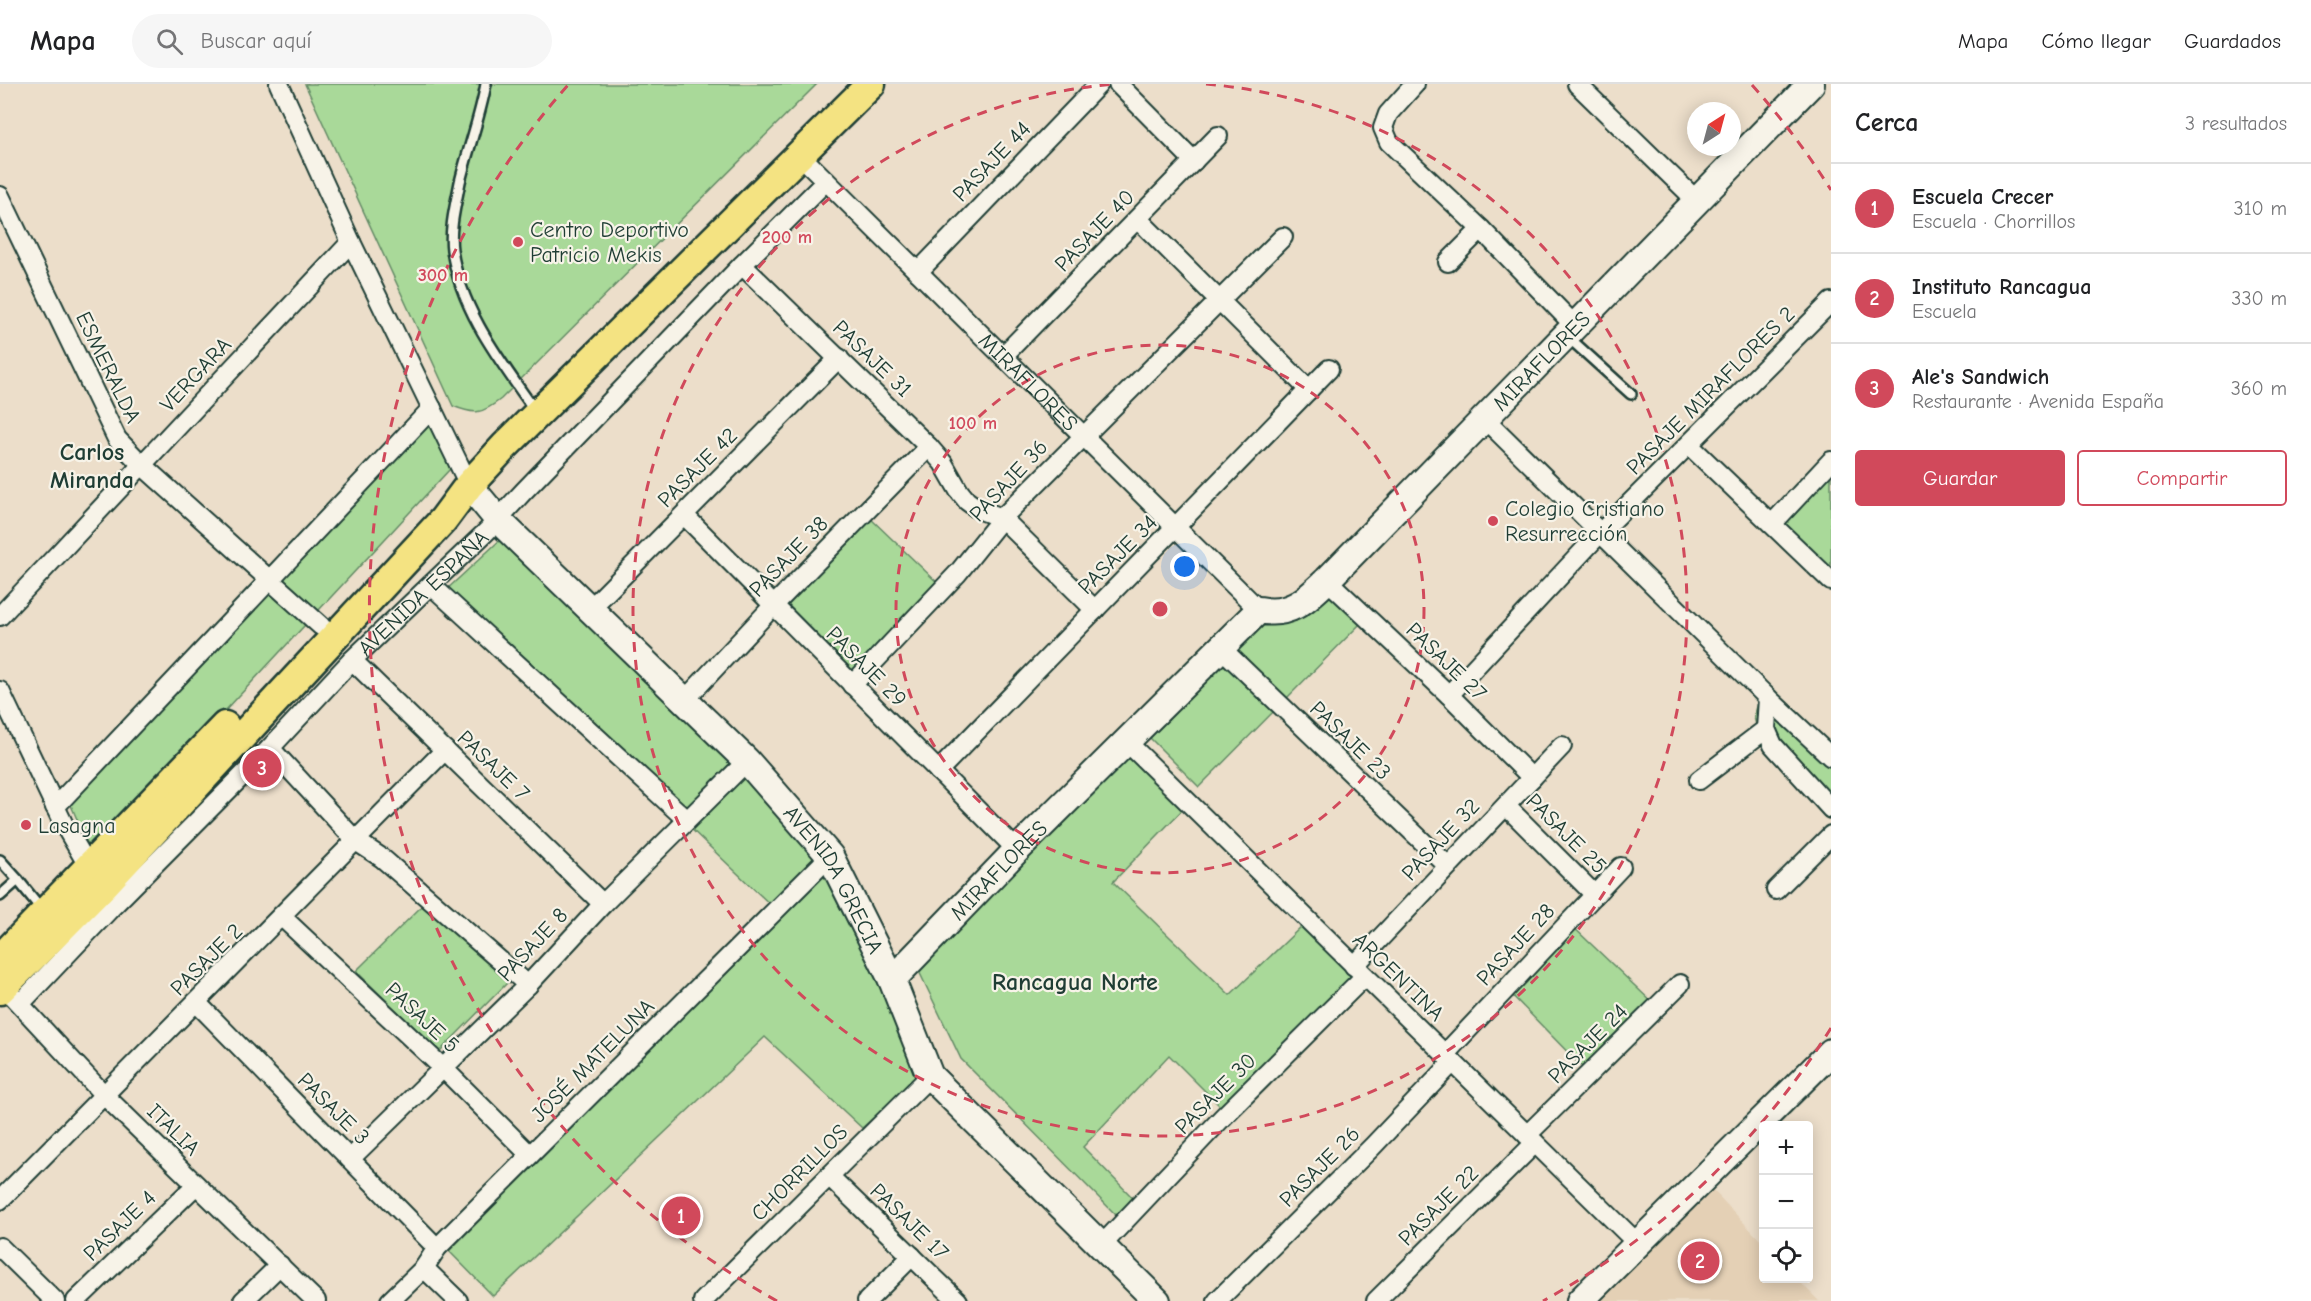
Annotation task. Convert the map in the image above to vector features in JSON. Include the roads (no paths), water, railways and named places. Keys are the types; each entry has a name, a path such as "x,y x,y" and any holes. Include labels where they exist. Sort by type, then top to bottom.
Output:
{"main road":[{"name":"AVENIDA ESPAÑA","path":"0,958 45,913 95,877 443,520 469,485 537,414 871,84"},
{"name":"AVENIDA ESPAÑA","path":"8,994 95,877 321,626 437,507 458,490 469,485"}],"street":[{"path":"279,84 351,242 469,485"},
{"name":"PASAJE 44","path":"918,272 1099,84"},
{"path":"1118,84 1194,161"},
{"path":"1415,84 1388,114 1383,128 1389,142 1481,229 1570,331"},
{"path":"1577,84 1697,201"},
{"name":"MIRAFLORES","path":"800,155 1259,610 1274,612 1291,609 1327,580 1811,84"},
{"name":"PASAJE 40","path":"1003,356 1218,136"},
{"name":"AVENIDA ESPAÑA","path":"8,994 111,908 270,748 352,660 498,520 524,490 826,181"},
{"name":"ESMERALDA","path":"0,196 117,439 143,466 321,626"},
{"path":"1138,219 1309,390"},
{"path":"1448,262 1481,229"},
{"name":"PASAJE 36","path":"852,686 958,573 1002,519 1083,435 1283,237"},
{"name":"VERGARA","path":"0,616 351,242"},
{"name":"PASAJE 31","path":"742,265 929,447 944,463 967,501 978,509 1002,519 1095,610"},
{"name":"PASAJE MIRAFLORES 2","path":"1449,695 1600,533 1828,311"},
{"name":"PASAJE 42","path":"589,610 839,358"},
{"name":"PASAJE 34","path":"938,771 1329,369"},
{"path":"55,807 432,408"},
{"path":"1485,419 1768,698 1831,757"},
{"path":"1689,445 1831,582"},
{"name":"PASAJE 38","path":"684,702 774,605 929,447"},
{"path":"1772,524 1831,461"},
{"name":"AVENIDA GRECIA","path":"469,485 498,520 747,761 830,856 852,895 892,980 930,1076 1157,1301"},
{"name":"PASAJE 29","path":"684,515 1017,850"},
{"name":"PASAJE 27","path":"1327,580 1449,695 1532,778"},
{"path":"431,585 687,820"},
{"name":"MIRAFLORES","path":"892,980 1017,850 1259,610"},
{"name":"PASAJE 23","path":"1221,648 1448,866"},
{"name":"PASAJE 7","path":"352,660 603,904"},
{"path":"0,691 5,715 95,877"},
{"path":"1768,698 1766,729 1773,745 1828,801"},
{"path":"1699,780 1766,729"},
{"name":"ARGENTINA","path":"1126,742 1638,1244"},
{"name":"PASAJE 32","path":"1360,971 1448,866 1562,746"},
{"path":"270,748 356,841 382,858 528,985"},
{"name":"PASAJE 2","path":"0,1200 445,750"},
{"name":"PASAJE 8","path":"350,1159 528,985 603,904 747,761"},
{"name":"PASAJE 25","path":"1506,806 1595,895"},
{"path":"1776,890 1831,835"},
{"name":"JOSÉ MATELUNA","path":"390,1301 424,1268 437,1248 830,856"},
{"name":"PASAJE 28","path":"1449,1058 1621,867"},
{"name":"PASAJE 5","path":"281,916 443,1068 530,1155"},
{"name":"PASAJE 30","path":"1101,1246 1360,971"},
{"name":"PASAJE 24","path":"1531,1139 1680,984"},
{"name":"ITALIA","path":"8,994 105,1096 316,1301"},
{"name":"PASAJE 3","path":"196,1002 437,1248"},
{"path":"1580,1301 1831,1052"},
{"name":"PASAJE 26","path":"1217,1301 1372,1147 1449,1058"},
{"name":"CHORRILLOS","path":"703,1301 930,1076"},
{"name":"PASAJE 22","path":"1376,1301 1531,1139"},
{"name":"PASAJE 17","path":"829,1176 958,1301"},
{"name":"PASAJE 4","path":"76,1301 196,1185"},
{"path":"0,1247 55,1301"},
{"path":"867,1301 912,1256"},
{"path":"243,1301 280,1265"},
{"path":"424,1268 458,1301"}],"lane":[{"path":"486,84 460,183 453,225 452,248 466,300 482,333 537,414"},
{"path":"1570,331 1631,394"},
{"path":"0,860 45,913"},
{"path":"0,896 18,880"}],"place":[{"name":"Centro Deportivo Patricio Mekis","path":"518,242"},
{"name":"Colegio Cristiano Resurrección","path":"1493,521"},
{"name":"Ale's Sandwich","path":"262,768"},
{"name":"Lasagna","path":"26,825"},
{"name":"Escuela Crecer","path":"681,1216"},
{"name":"Instituto Rancagua","path":"1700,1261"}],"district":[{"name":"Carlos Miranda","path":"92,466"},
{"name":"Rancagua Norte","path":"1075,982"}]}
